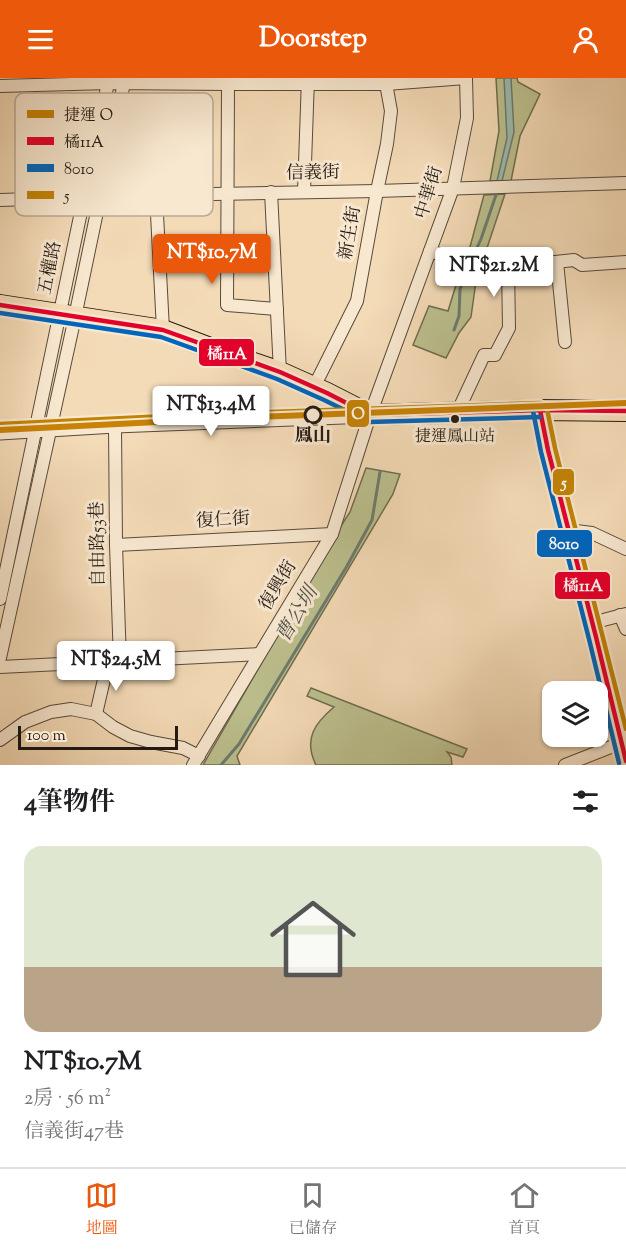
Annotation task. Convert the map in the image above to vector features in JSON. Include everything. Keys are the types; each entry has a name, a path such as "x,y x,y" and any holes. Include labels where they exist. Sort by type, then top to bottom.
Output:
{"main road":[{"path":"0,305 163,330 280,372 370,415 540,410 626,411"}],"street":[{"path":"0,86 109,80 228,84 466,78"},
{"name":"中華街","path":"370,415 453,188 467,118 466,78"},
{"path":"304,192 308,81"},
{"name":"新生街","path":"314,387 357,301 387,144 391,111 386,81"},
{"path":"228,84 227,305 277,309"},
{"name":"信義街","path":"213,194 626,183"},
{"path":"271,192 280,372"},
{"name":"信義街","path":"0,201 15,200"},
{"name":"五權路","path":"0,658 51,429 81,216"},
{"name":"五權路","path":"0,599 35,430 95,216"},
{"path":"157,216 163,330"},
{"path":"430,251 470,265 508,267 574,260 582,265 626,261"},
{"path":"557,262 565,342"},
{"path":"457,413 484,355 495,356 509,328 508,267"},
{"path":"540,410 626,761"},
{"path":"0,432 370,415"},
{"name":"復興街","path":"196,761 332,534 370,415"},
{"name":"自由路53巷","path":"96,714 114,662 115,425"},
{"path":"568,530 592,533 626,549"},
{"name":"復仁街","path":"116,545 332,534"},
{"path":"592,623 623,615 626,629"},
{"path":"0,667 259,654"},
{"path":"0,740 25,722 51,711 71,708 96,714 130,736 183,748 196,761"},
{"path":"565,765 621,743"}],"green space":[{"path":"496,78 517,78 518,82 540,94 520,136 511,181 490,181 499,131"},
{"path":"505,194 482,263 467,258 484,195"},
{"path":"461,269 477,274 471,317 459,333 446,358 413,345 429,306 448,311"},
{"path":"366,468 400,474 393,494 237,756 240,765 203,765 350,512"},
{"path":"311,688 467,749 463,757 447,752 451,757 452,765 316,765 311,747 313,732 321,719 334,707 307,696"}],"shaded area":[{"path":"504,78 511,78 514,132 502,181 497,181 507,138"}],"waterway":[{"path":"471,261 497,192"},
{"path":"454,330 459,316 460,289 469,268"},
{"name":"曹公圳","path":"221,765 239,744 347,566 372,520 380,472"}],"metro line":[{"name":"O","path":"0,430 255,417 626,403"}],"transit line":[{"name":"橘11A","path":"0,305 163,330 280,372 370,415 540,410 626,411"},
{"name":"8010","path":"0,313 161,337 277,379 369,422 540,417"},
{"name":"5","path":"0,424 208,414 540,403"},
{"name":"5","path":"547,409 626,729"},
{"name":"橘11A","path":"540,410 626,761"},
{"name":"8010","path":"533,411 541,452 619,763"}],"place":[{"name":"鳳山","path":"313,415"},
{"name":"捷運鳳山站","path":"455,419"}]}
